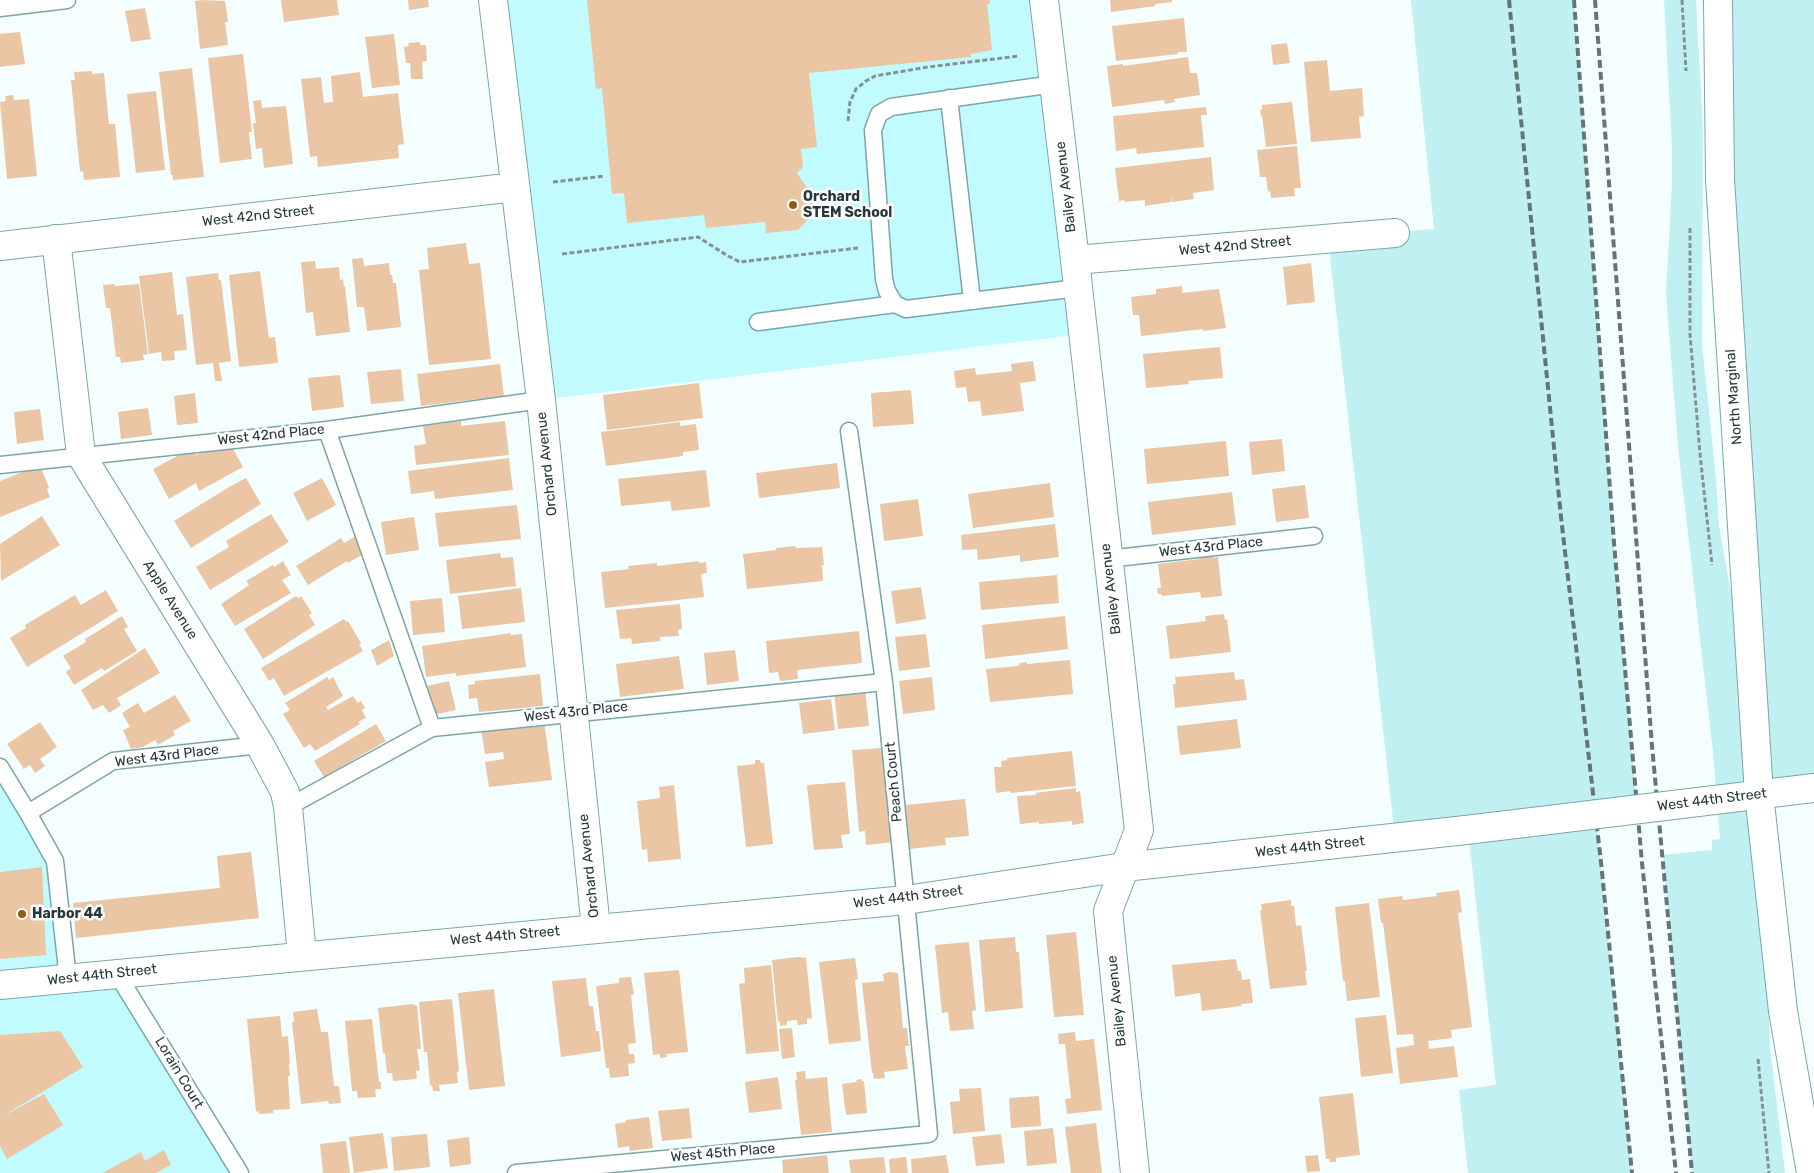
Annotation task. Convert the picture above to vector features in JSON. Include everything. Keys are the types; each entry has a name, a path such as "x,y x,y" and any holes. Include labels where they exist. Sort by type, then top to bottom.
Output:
{"main road":[{"name":"Orchard Avenue","path":"493,0 541,400 596,928"},
{"name":"Bailey Avenue","path":"1044,0 1139,830 1108,911 1135,1173"},
{"name":"North Marginal","path":"1718,0 1720,179 1759,794 1783,1011 1811,1173"},
{"name":"West 42nd Street","path":"0,246 515,187"},
{"name":"West 42nd Street","path":"1075,260 1396,233"},
{"name":"Apple Avenue","path":"56,239 81,456 260,745 285,792 302,955"},
{"name":"West 44th Street","path":"0,984 906,900 1124,867 1466,830 1814,788"}],"lane":[{"path":"0,8 67,0"},
{"path":"895,304 887,291 884,279 873,130 879,114 891,107 1054,84"},
{"path":"949,98 972,300"},
{"path":"758,322 895,304 906,309 1078,288"},
{"name":"West 42nd Place","path":"0,465 327,430 541,400"},
{"path":"327,430 432,728"},
{"name":"Peach Court","path":"849,431 884,682 929,1134"},
{"name":"West 43rd Place","path":"1107,559 1314,536"},
{"name":"West 43rd Place","path":"288,807 432,728 573,712 884,682"},
{"name":"West 43rd Place","path":"28,813 113,761 260,745"},
{"path":"0,767 55,861 68,979"},
{"name":"Lorain Court","path":"117,974 240,1173"},
{"name":"West 45th Place","path":"516,1173 929,1134"}],"path":[{"path":"849,126 850,102 856,89 875,76 912,69 1019,56"},
{"path":"553,182 605,176"},
{"path":"562,254 698,237 740,262 863,247"}],"shaded area":[{"name":"Orchard STEM School","path":"493,0 1044,0 1083,334 541,400"},
{"path":"1411,0 1574,0 1614,543 1637,810 1596,816 1632,1173 1468,1173 1459,1090 1496,1085 1468,829 1395,837 1328,238 1434,229"},
{"path":"1664,0 1696,0 1703,130 1702,344 1719,526 1734,610 1768,985 1770,1046 1785,1173 1692,1173 1663,855 1712,850 1712,840 1720,839 1713,752 1678,446 1666,293 1672,185 1672,147"},
{"path":"1718,0 1814,0 1814,788 1759,794"},
{"path":"0,767 55,861 68,979 117,974 240,1173 0,1173"}],"building":[{"path":"281,0 337,0 339,15 284,22"},
{"path":"408,0 428,0 429,7 409,10"},
{"path":"587,0 990,0 990,4 987,4 992,50 971,54 971,57 809,73 817,147 801,149 803,167 797,173 820,207 798,230 766,233 765,222 706,228 704,215 627,223 624,193 612,194 602,88 596,89"},
{"path":"1110,0 1172,0 1172,2 1111,12"},
{"path":"195,1 225,1 228,22 225,22 228,45 200,49"},
{"path":"145,8 151,39 131,42 125,11"},
{"path":"1184,18 1187,52 1116,61 1112,26"},
{"path":"20,32 25,64 0,67 0,34"},
{"path":"394,34 400,85 372,88 365,37"},
{"path":"420,42 420,45 426,45 427,61 422,62 423,79 411,79 410,63 406,63 404,47 409,46 408,43"},
{"path":"1287,43 1290,63 1273,65 1271,45"},
{"path":"243,54 252,132 249,132 252,159 220,163 208,58"},
{"path":"1188,57 1190,73 1197,73 1200,95 1174,99 1175,102 1165,104 1164,100 1112,107 1107,66 1123,64 1123,66"},
{"path":"1327,60 1330,91 1362,88 1364,116 1359,117 1361,138 1311,142 1304,62"},
{"path":"192,68 204,177 173,180 159,72"},
{"path":"92,71 92,74 104,73 109,124 115,124 120,177 84,180 83,171 80,172 71,80 75,80 74,72"},
{"path":"360,72 363,97 398,93 404,144 398,145 399,158 318,167 317,156 310,157 301,79 321,77 324,103 333,102 331,76"},
{"path":"156,91 165,170 136,173 127,94"},
{"path":"13,95 14,100 29,99 37,176 7,179 0,102 6,101 5,96"},
{"path":"261,100 262,108 286,106 293,164 264,168 262,148 256,149 253,123 256,123 253,101"},
{"path":"1292,102 1297,144 1266,147 1260,110 1262,110 1262,105"},
{"path":"1206,107 1207,115 1201,115 1204,147 1137,154 1136,148 1116,151 1113,116"},
{"path":"1297,146 1301,188 1294,188 1295,196 1271,198 1270,191 1268,192 1266,177 1260,177 1257,150"},
{"path":"1211,157 1214,190 1193,193 1194,199 1172,202 1171,196 1171,202 1145,206 1145,200 1119,201 1115,168"},
{"path":"466,243 469,264 480,263 491,359 429,365 419,270 429,269 427,248"},
{"path":"363,258 364,266 389,263 390,275 392,275 393,283 396,283 401,327 367,331 364,307 357,307 352,259"},
{"path":"315,261 316,269 339,267 340,280 343,279 345,286 350,332 316,336 313,312 306,313 301,262"},
{"path":"1311,263 1315,302 1287,305 1283,267"},
{"path":"260,271 269,338 275,337 278,363 239,367 229,275"},
{"path":"172,272 177,315 183,314 187,350 174,351 175,360 162,361 161,352 149,354 139,276"},
{"path":"218,273 219,280 221,280 231,361 219,363 222,381 215,381 213,363 196,365 186,277"},
{"path":"115,284 115,286 139,284 148,354 143,355 144,360 121,363 120,357 116,357 110,308 106,308 103,285"},
{"path":"1182,286 1182,293 1219,289 1226,328 1141,336 1139,315 1133,315 1131,297 1156,294 1156,289"},
{"path":"1220,347 1223,378 1188,381 1189,384 1146,388 1143,354"},
{"path":"1033,361 1036,381 1020,383 1024,411 982,416 980,401 968,402 966,387 956,388 954,371 975,368 976,375 1012,371 1011,364"},
{"path":"500,364 504,396 421,406 417,374"},
{"path":"401,369 404,401 371,404 367,372"},
{"path":"340,375 344,407 312,411 308,378"},
{"path":"699,383 703,418 607,430 603,395"},
{"path":"911,390 914,424 873,427 871,393"},
{"path":"195,393 198,423 177,425 174,396"},
{"path":"148,408 152,435 121,439 118,412"},
{"path":"40,409 44,440 17,444 14,412"},
{"path":"461,421 461,426 505,421 509,455 416,465 414,446 426,444 423,426"},
{"path":"680,422 680,426 696,424 699,450 683,452 683,456 606,466 601,432"},
{"path":"1282,439 1285,471 1252,475 1249,442"},
{"path":"1226,441 1229,476 1147,484 1144,449"},
{"path":"231,445 243,467 199,491 196,483 169,499 153,469 192,448 196,455 212,446"},
{"path":"509,458 513,490 435,499 434,491 411,494 408,471"},
{"path":"837,463 840,488 759,498 756,473"},
{"path":"40,465 49,488 47,489 50,497 0,517 0,481"},
{"path":"706,470 710,507 672,511 670,501 621,506 618,479"},
{"path":"246,478 261,504 191,548 174,521"},
{"path":"322,478 336,505 307,521 293,493"},
{"path":"1050,483 1054,517 973,528 968,494"},
{"path":"1305,485 1309,518 1276,522 1272,489"},
{"path":"1232,492 1236,525 1152,535 1148,502"},
{"path":"918,499 923,536 884,541 880,504"},
{"path":"517,505 521,539 439,547 435,513"},
{"path":"271,514 289,542 210,590 196,567 229,547 226,541"},
{"path":"42,516 60,545 1,581 0,544"},
{"path":"414,517 419,550 386,555 381,522"},
{"path":"1055,524 1059,557 1020,562 1020,555 978,560 977,549 962,550 961,535"},
{"path":"356,536 365,553 348,563 347,561 308,585 296,566 341,538 344,543"},
{"path":"795,546 796,548 822,547 823,581 747,589 743,554"},
{"path":"500,553 501,558 513,557 516,586 450,594 446,560"},
{"path":"1213,554 1213,558 1218,557 1222,596 1201,598 1200,592 1162,596 1158,594 1157,588 1161,588 1158,564 1200,559 1200,556"},
{"path":"283,561 291,575 282,580 291,593 235,626 221,604 249,585 246,581"},
{"path":"699,561 699,563 706,562 707,573 701,574 704,597 605,608 601,572 629,569 628,566 657,563 657,566"},
{"path":"1057,575 1059,603 981,610 979,582"},
{"path":"921,587 926,619 896,624 891,591"},
{"path":"521,588 525,622 462,629 458,596"},
{"path":"106,590 118,611 27,667 10,638 26,628 25,625 75,595 81,605"},
{"path":"296,596 298,598 301,596 312,613 309,615 315,625 263,659 244,629"},
{"path":"442,598 445,632 413,635 410,601"},
{"path":"680,604 682,629 678,630 679,636 660,637 660,641 632,644 631,638 620,639 616,610"},
{"path":"1224,614 1225,620 1227,619 1231,652 1170,659 1166,626 1206,621 1205,616"},
{"path":"122,616 128,627 124,629 137,651 104,671 102,668 74,685 66,672 71,668 63,656 86,642 85,639"},
{"path":"1065,616 1068,649 985,659 982,625"},
{"path":"344,619 346,622 348,621 361,643 359,644 363,651 284,696 274,678 269,681 261,668"},
{"path":"859,631 862,663 797,670 798,679 780,681 778,672 769,673 766,641"},
{"path":"511,633 511,635 522,634 526,667 456,676 456,673 426,677 422,646"},
{"path":"926,634 930,667 899,671 895,637"},
{"path":"389,640 394,656 377,666 371,650"},
{"path":"145,648 160,673 117,698 121,705 109,713 103,705 93,710 81,690"},
{"path":"735,650 739,681 707,685 704,653"},
{"path":"679,656 684,689 620,697 616,664"},
{"path":"1070,660 1073,694 990,702 986,669 1019,666 1019,663 1027,662 1027,664"},
{"path":"1234,672 1235,680 1244,679 1247,700 1175,708 1173,684 1176,684 1175,677"},
{"path":"540,674 543,706 479,712 477,698 469,699 468,685 475,684 475,681"},
{"path":"327,677 329,680 333,677 343,696 326,707 328,710 353,696 358,703 361,701 365,708 362,710 366,718 358,722 360,724 315,751 310,744 304,748 283,714 290,710 285,703"},
{"path":"932,677 935,710 903,714 899,681"},
{"path":"449,681 456,710 433,715 427,686"},
{"path":"865,689 869,726 838,729 834,692"},
{"path":"175,695 191,721 173,731 175,735 158,745 155,740 143,747 131,749 123,730 130,727 122,713 138,703 144,713"},
{"path":"831,699 835,730 803,734 799,703"},
{"path":"1237,719 1241,748 1180,755 1177,726"},
{"path":"544,721 552,780 489,787 485,762 504,759 503,752 485,754 481,729"},
{"path":"40,722 57,747 40,759 45,766 35,773 30,765 24,769 7,744"},
{"path":"376,724 386,741 324,777 314,761"},
{"path":"883,748 883,756 886,756 894,842 866,845 865,831 859,832 852,750"},
{"path":"1072,751 1076,786 996,793 994,767 1002,767 1001,761 1007,760 1007,758"},
{"path":"755,760 760,760 761,763 764,763 773,844 746,847 737,766 755,764"},
{"path":"845,782 850,834 841,835 843,848 814,850 807,785"},
{"path":"674,785 681,859 648,862 647,849 642,850 637,801 660,798 659,787"},
{"path":"1076,788 1076,792 1080,791 1084,823 1072,825 1072,821 1020,824 1017,796 1036,795 1035,793"},
{"path":"965,799 969,836 945,838 946,845 910,849 906,805"},
{"path":"251,852 259,918 76,938 73,903 220,888 217,856"},
{"name":"Harbor 44","path":"42,867 46,955 0,959 0,872"},
{"path":"1459,890 1462,912 1458,913 1472,1027 1451,1030 1452,1038 1428,1041 1429,1049 1454,1046 1458,1077 1400,1084 1396,1048 1414,1045 1413,1034 1397,1035 1383,923 1381,923 1378,899 1402,896 1403,900 1437,896 1436,893"},
{"path":"1291,900 1291,906 1294,906 1296,926 1301,925 1307,985 1270,989 1260,910 1262,910 1261,904"},
{"path":"1369,903 1380,997 1347,1001 1335,907"},
{"path":"1076,932 1084,1015 1054,1017 1046,935"},
{"path":"1015,937 1016,952 1019,952 1023,1008 985,1012 979,940"},
{"path":"969,942 976,1010 972,1011 974,1029 950,1031 948,1012 942,1013 935,945"},
{"path":"806,958 812,1018 807,1019 807,1024 798,1025 797,1020 787,1021 787,1025 780,1026 780,1021 778,1022 772,960"},
{"path":"855,958 858,979 855,980 861,1041 829,1044 819,962"},
{"path":"1236,959 1238,971 1241,971 1242,980 1250,979 1253,1003 1202,1011 1200,993 1175,997 1172,965"},
{"path":"771,965 779,1051 746,1054 739,984 745,983 744,968"},
{"path":"679,970 688,1052 666,1054 667,1057 660,1058 660,1054 653,1055 644,973"},
{"path":"890,972 898,973 903,1028 907,1028 909,1046 905,1046 908,1069 884,1072 885,1078 874,1079 862,983 884,981 883,974"},
{"path":"631,977 634,994 631,995 636,1043 628,1044 629,1054 634,1054 635,1063 628,1064 629,1076 610,1078 609,1068 606,1068 596,986 619,983 619,978"},
{"path":"586,978 589,1006 593,1006 596,1031 599,1031 601,1051 561,1057 552,981"},
{"path":"494,989 505,1086 469,1090 458,993"},
{"path":"452,999 459,1071 457,1072 458,1083 439,1085 440,1091 433,1091 432,1085 430,1086 427,1052 424,1052 419,1002"},
{"path":"412,1004 417,1006 421,1049 417,1049 420,1070 416,1071 417,1079 393,1081 392,1073 387,1073 378,1008"},
{"path":"317,1009 321,1032 328,1032 334,1086 339,1086 341,1103 329,1104 328,1101 301,1104 292,1022 294,1022 293,1012"},
{"path":"1386,1015 1393,1073 1361,1077 1355,1018"},
{"path":"280,1016 282,1037 288,1036 290,1109 273,1110 273,1113 259,1114 259,1111 256,1112 247,1019"},
{"path":"372,1019 381,1089 375,1089 376,1097 358,1098 357,1091 352,1091 345,1021"},
{"path":"792,1028 795,1057 782,1059 779,1029"},
{"path":"60,1031 83,1067 0,1118 0,1035"},
{"path":"1075,1032 1076,1041 1094,1039 1102,1110 1067,1114 1065,1099 1071,1098 1065,1044 1059,1044 1058,1034"},
{"path":"805,1071 806,1079 827,1077 832,1132 801,1135 795,1080 797,1080 796,1072"},
{"path":"778,1077 782,1109 749,1113 745,1082"},
{"path":"862,1079 864,1081 867,1113 846,1115 842,1084 857,1082 856,1080"},
{"path":"981,1088 985,1131 953,1134 950,1102 960,1101 959,1089"},
{"path":"1353,1093 1360,1155 1336,1158 1336,1162 1330,1162 1329,1159 1326,1159 1319,1097"},
{"path":"44,1094 63,1125 7,1159 0,1146 0,1118"},
{"path":"1039,1096 1041,1126 1011,1128 1009,1098"},
{"path":"689,1108 692,1138 662,1141 658,1111"},
{"path":"649,1117 653,1148 630,1151 629,1146 618,1148 615,1124 626,1122 626,1120"},
{"path":"1096,1123 1102,1173 1071,1173 1065,1127"},
{"path":"1053,1128 1057,1163 1027,1166 1024,1131"},
{"path":"383,1133 388,1168 354,1173 349,1137"},
{"path":"427,1134 430,1167 394,1171 391,1137"},
{"path":"1001,1134 1005,1163 976,1166 972,1137"},
{"path":"469,1137 471,1164 450,1167 447,1140"},
{"path":"346,1141 350,1173 323,1173 320,1144"},
{"path":"164,1150 171,1165 156,1173 102,1173 141,1152 145,1161"},
{"path":"827,1155 829,1173 783,1173 782,1160"},
{"path":"946,1155 949,1173 912,1173 911,1159"},
{"path":"1318,1155 1320,1171 1307,1172 1305,1156"},
{"path":"884,1157 886,1173 851,1173 849,1160"},
{"path":"906,1157 908,1173 890,1173 889,1159"}],"railway":[{"path":"1509,0 1561,517 1601,862 1632,1173"},
{"path":"1574,0 1614,543 1642,863 1676,1173"},
{"path":"1595,0 1652,746 1692,1173"}],"place":[{"name":"Orchard STEM School","path":"793,205"},
{"name":"Harbor 44","path":"22,914"}]}
